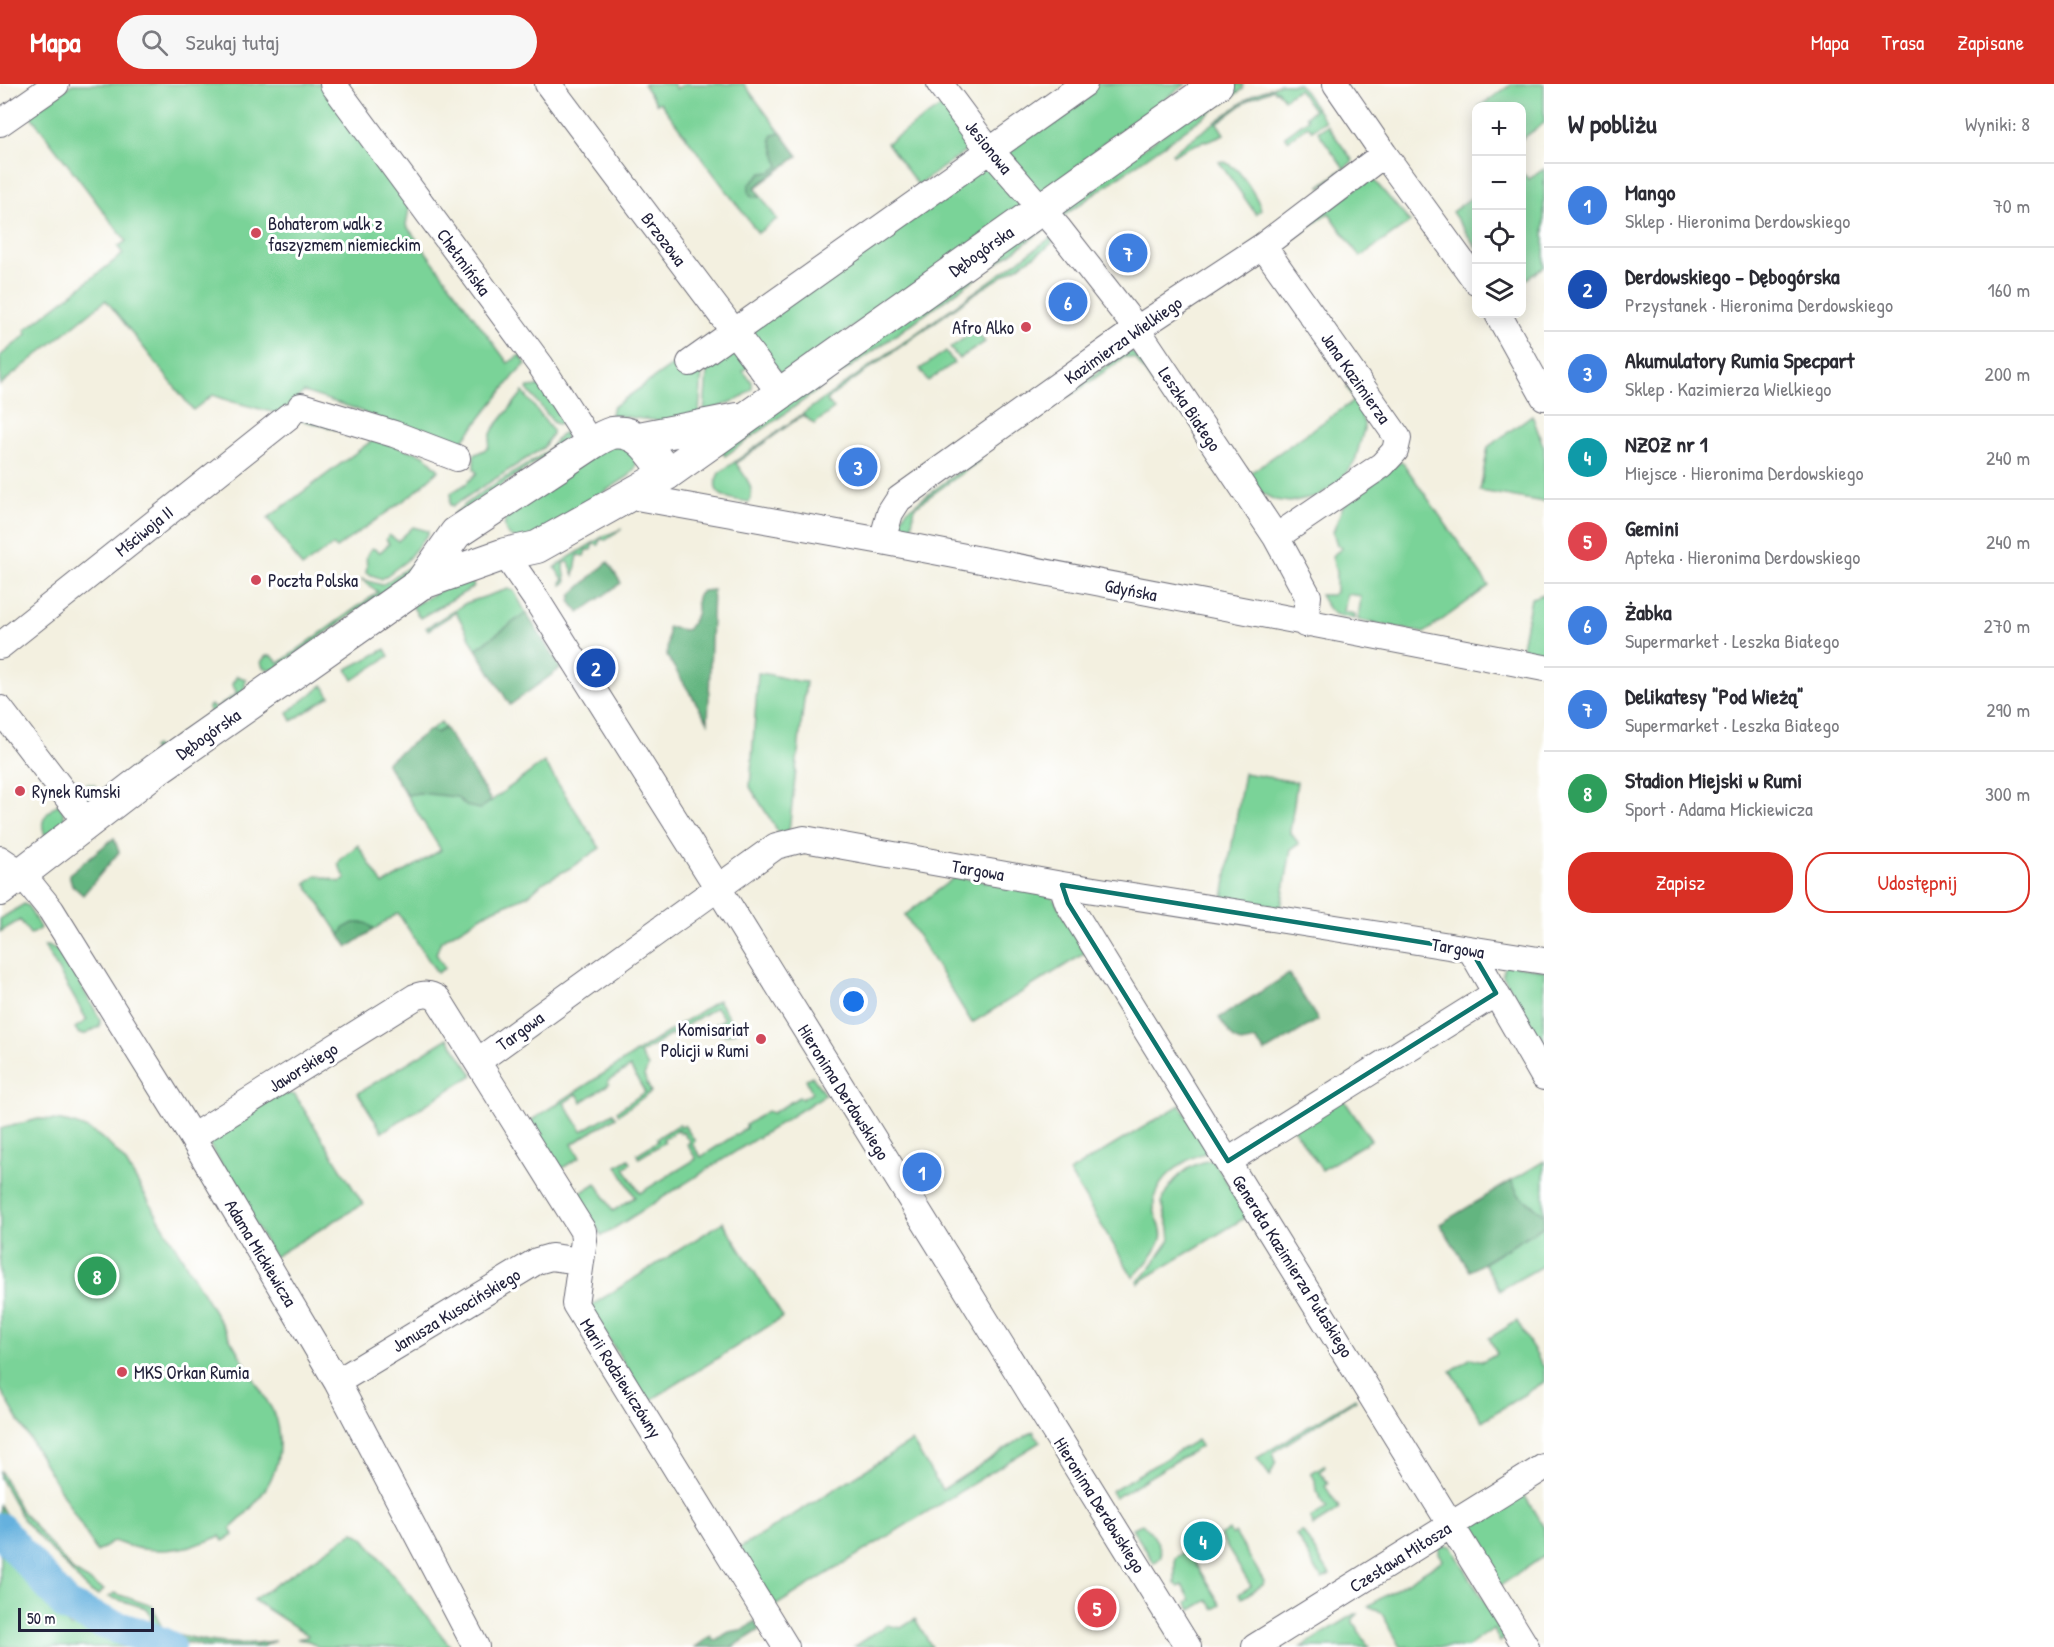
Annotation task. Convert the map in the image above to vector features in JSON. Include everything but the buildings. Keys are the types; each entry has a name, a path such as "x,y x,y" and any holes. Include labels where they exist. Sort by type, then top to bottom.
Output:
{"main road":[{"name":"Dębogórska","path":"7,874 88,824 157,769 420,584 505,554 537,547 667,474 1217,84"},
{"name":"Dębogórska","path":"420,584 456,533 611,433 627,433 639,438 746,417"},
{"path":"639,438 667,474"},
{"path":"493,507 492,532 497,544 505,554"}],"street":[{"path":"0,123 56,84"},
{"name":"Chełmińska","path":"333,84 541,366 591,444"},
{"name":"Brzozowa","path":"548,84 780,393"},
{"name":"Jesionowa","path":"940,84 990,151 1041,209"},
{"path":"690,363 1084,84"},
{"path":"1336,84 1472,275"},
{"name":"Kazimierza Wielkiego","path":"882,541 890,513 899,499 1137,329 1263,246 1384,154"},
{"name":"Leszka Białego","path":"1041,209 1137,329 1276,537 1308,596 1305,624"},
{"name":"Jana Kazimierza","path":"1263,246 1398,438 1395,451 1382,465 1276,537"},
{"path":"1500,318 1544,397"},
{"name":"Mściwoja II","path":"0,646 295,411 394,434 457,458"},
{"name":"Gdyńska","path":"667,474 684,490 718,511"},
{"name":"Gdyńska","path":"631,496 882,541 1305,624 1544,668"},
{"path":"536,599 537,547"},
{"name":"Hieronima Derdowskiego","path":"505,554 536,599 718,888 1188,1647"},
{"path":"0,709 88,824"},
{"name":"Targowa","path":"478,1061 776,846 804,839 1062,885 1544,961"},
{"name":"Adama Mickiewicza","path":"7,874 51,909 192,1137 337,1382 476,1647"},
{"name":"Generała Kazimierza Pułaskiego","path":"1062,885 1068,903 1526,1647"},
{"path":"1471,950 1544,1077"},
{"path":"1228,1161 1496,993"},
{"name":"Marii Rodziewiczówny","path":"415,997 431,994 438,999 583,1231 575,1304 786,1647"},
{"name":"Jaworskiego","path":"192,1137 415,997"},
{"name":"Janusza Kusocińskiego","path":"337,1382 537,1261 551,1257 581,1261"},
{"name":"Czesława Miłosza","path":"1255,1647 1544,1467"}],"highlighted area":[{"path":"1062,885 1471,950 1496,993 1228,1161 1068,903"}],"green space":[{"path":"72,84 321,84 410,204 406,225 508,363 520,355 526,364 452,454 356,409 304,392 279,414 213,395 193,410 106,300 0,385 0,356 27,334 25,330 123,254 118,247 126,241 30,115"},
{"path":"643,84 674,84 675,89 685,84 744,84 798,156 755,188 777,219 758,233 660,102 657,104"},
{"path":"1095,84 1186,84 1106,141 1062,180 783,376 747,330"},
{"path":"1234,84 1243,84 1243,89 1062,217 1061,207"},
{"path":"1280,84 1299,84 1325,121 1312,130 1308,126 1288,140 1285,136 1308,119 1306,116 1314,110 1298,89 1284,99 1277,90 1273,89 1250,99 1217,123 1224,134 1187,147 1174,155 1172,153 1253,95"},
{"path":"1512,84 1544,84 1544,123 1526,136 1526,102 1486,102"},
{"path":"945,104 977,143 918,185 887,143"},
{"path":"1327,125 1353,161 1321,188 1320,186 1344,168 1318,132"},
{"path":"781,133 798,156 755,187 761,197 752,197 749,193 749,185 762,173 771,172 779,166 771,139 773,135"},
{"path":"1223,161 1236,169 1251,189 1261,210 1256,214 1219,162"},
{"path":"1544,169 1544,267 1526,279 1526,176 1529,179"},
{"path":"1373,179 1410,222 1360,257 1329,213 1286,243 1284,254 1335,326 1321,322 1276,244"},
{"path":"1472,197 1472,241 1452,212"},
{"path":"1037,223 1048,227 725,456 720,449"},
{"path":"1052,237 1052,243 1044,250 977,292 830,397 827,401 834,409 814,424 803,415 736,463 750,486 749,502 729,498 718,492 716,481 719,473"},
{"path":"976,330 985,342 959,359 950,348"},
{"path":"729,348 735,351 748,367 743,371 752,382 752,389 741,398 704,413 708,356"},
{"path":"695,349 703,360 699,414 668,422 611,415 612,408"},
{"path":"1129,349 1151,370 1169,397 1164,400 1136,359 1125,357 1070,396 1069,394 1077,387"},
{"path":"946,351 954,363 928,381 920,369"},
{"path":"539,386 550,397 562,422 554,423 527,389"},
{"path":"1346,386 1354,392 1364,411 1362,419 1364,429 1355,461 1338,484 1317,496 1290,502 1275,500 1261,493 1245,472 1246,468 1250,473 1355,400"},
{"path":"523,392 552,430 543,448 453,506 450,505 451,493 466,484 477,473 474,469 474,455 488,448 494,428"},
{"path":"299,415 374,439 293,418"},
{"path":"1532,415 1544,448 1544,502 1480,491 1488,447"},
{"path":"565,432 566,442 455,516 454,514 464,505 546,452"},
{"path":"374,439 424,455 439,470 413,494 336,548 333,545 302,567 268,518"},
{"path":"610,444 624,444 637,459 635,468 629,476 528,541 513,538 507,533 505,519"},
{"path":"976,459 979,461 915,507 910,535 901,528 901,519 906,511"},
{"path":"1400,462 1403,463 1489,586 1424,633 1358,620 1361,596 1347,594 1344,612 1355,614 1355,619 1333,613 1320,595 1332,595 1336,592 1336,572 1332,556 1342,548 1337,545 1333,532 1343,506"},
{"path":"413,527 428,531 428,534 406,561 382,579 366,573 366,557 372,548 380,552 389,544 386,539 389,535 398,541"},
{"path":"622,529 606,540 600,539 599,545 593,544 591,550 586,550 584,556 578,555 574,575 569,562 563,563 566,582 562,585 561,582 564,580 555,568 560,563 604,536"},
{"path":"437,533 421,565 274,670 263,668 261,662 266,656 272,656 279,663 378,592 361,579 382,585 410,566"},
{"path":"608,562 621,583 579,613 570,601 572,594"},
{"path":"470,574 474,587 420,618 412,606"},
{"path":"508,589 514,591 526,613 476,649 456,612 428,630 426,628 466,603"},
{"path":"713,590 708,722 667,656 668,627 688,629 696,614 698,596 702,591"},
{"path":"1544,594 1544,656 1521,652 1531,598"},
{"path":"526,613 561,668 510,705 476,649"},
{"path":"385,649 389,656 353,680 347,669"},
{"path":"758,673 806,682 789,831 779,833 750,787"},
{"path":"237,676 246,679 244,691 92,802 86,801 79,791 87,784 94,785 100,792 155,752 152,748 155,746 158,750 211,712 208,708 211,705 215,709 237,693 232,684"},
{"path":"323,685 330,696 292,721 288,712"},
{"path":"441,722 491,801 544,762 600,848 542,883 529,895 490,911 441,941 436,954 445,968 437,973 398,913 348,947 306,884 317,875 340,882 346,879 338,864 358,845 383,885 441,850 386,763"},
{"path":"445,728 491,801 480,809 466,806 457,797 419,793 407,795 386,763 429,730 436,733"},
{"path":"1244,773 1297,782 1290,832 1299,844 1291,849 1281,908 1223,898"},
{"path":"58,804 63,811 65,822 50,843 44,831 43,821 48,812"},
{"path":"114,838 119,852 83,895 72,885 69,874"},
{"path":"955,877 1050,892 1085,953 972,1023 905,915"},
{"path":"24,904 28,906 40,928 30,934 20,920 0,932 0,919"},
{"path":"353,923 366,923 374,929 348,947 340,936 344,928"},
{"path":"44,946 63,953 100,1019 100,1026 86,1034 79,1034 75,1028 87,1020"},
{"path":"1505,964 1544,970 1543,1045 1502,974"},
{"path":"1289,974 1318,1020 1265,1052 1256,1040 1241,1043 1233,1038 1219,1018"},
{"path":"718,1000 737,1031 726,1035 713,1031 711,1027 724,1019 716,1007 640,1054 648,1067 644,1076 651,1092 619,1114 617,1111 645,1092 630,1067 582,1102 577,1094 564,1103 582,1131 613,1113 616,1117 572,1144 580,1157 561,1169 530,1121"},
{"path":"448,1038 473,1075 382,1132 358,1093"},
{"path":"812,1076 825,1095 602,1236 577,1195 596,1183 613,1211 635,1197 617,1166 629,1159 631,1163 624,1168 640,1193 696,1159 687,1144 690,1142 683,1132 680,1133 678,1130 663,1139 665,1142 639,1158 637,1154 658,1141 657,1138 679,1124 681,1127 684,1125 695,1141 692,1144 701,1157 746,1128 746,1125 767,1111 773,1113 799,1097 802,1099 812,1093 806,1079"},
{"path":"279,1092 295,1095 363,1204 274,1257 207,1140"},
{"path":"1342,1097 1371,1140 1322,1170 1292,1127"},
{"path":"1180,1105 1209,1152 1181,1165 1164,1180 1158,1189 1154,1208 1161,1239 1153,1255 1133,1277 1069,1172"},
{"path":"38,1119 66,1122 88,1129 107,1143 126,1163 273,1411 279,1445 272,1476 255,1503 231,1528 234,1535 223,1541 220,1536 181,1548 154,1550 127,1546 114,1541 97,1552 0,1389 0,1129"},
{"path":"1213,1160 1248,1216 1138,1283 1137,1281 1145,1275 1170,1240 1162,1203 1169,1187 1181,1174 1196,1164"},
{"path":"1544,1161 1544,1214 1519,1195 1511,1181"},
{"path":"1511,1181 1519,1195 1544,1214 1544,1226 1470,1271 1440,1224"},
{"path":"723,1222 783,1317 648,1402 589,1307"},
{"path":"1544,1226 1544,1265 1500,1290 1484,1263"},
{"path":"1517,1321 1544,1368 1544,1382 1482,1421 1451,1371 1471,1358 1483,1361 1497,1353 1489,1338"},
{"path":"1355,1398 1356,1400 1273,1452 1276,1462 1270,1476 1257,1458"},
{"path":"1033,1431 1040,1442 775,1606 740,1548 912,1441 942,1490"},
{"path":"1197,1440 1201,1446 1115,1498 1111,1491"},
{"path":"1324,1465 1325,1467 1320,1471 1328,1484 1325,1486 1340,1509 1313,1526 1310,1518 1327,1508 1316,1491 1315,1480 1311,1473"},
{"path":"0,1470 20,1509 73,1571 104,1590 98,1595 90,1592 24,1521 0,1478"},
{"path":"1523,1493 1544,1528 1544,1556 1500,1586 1468,1532 1469,1526"},
{"path":"0,1505 27,1543 53,1573 88,1602 82,1607 69,1603 63,1598 0,1520"},
{"path":"1142,1524 1152,1534 1160,1548 1161,1557 1154,1563 1132,1528"},
{"path":"1229,1530 1232,1536 1235,1533 1264,1581 1263,1585 1242,1598 1239,1594 1251,1586 1220,1536"},
{"path":"354,1532 364,1538 451,1647 318,1647 309,1641 297,1639 308,1635 253,1600"},
{"path":"1301,1532 1330,1575 1322,1579 1296,1535"},
{"path":"0,1538 59,1605 74,1614 65,1621 71,1628 82,1617 136,1637 133,1647 0,1647"},
{"path":"1451,1546 1506,1637 1500,1642 1493,1629 1467,1647 1401,1647 1382,1614 1368,1606 1443,1560 1439,1547"},
{"path":"1187,1550 1221,1605 1214,1609 1208,1600 1191,1610 1187,1603 1191,1600 1182,1585 1179,1587 1175,1583 1175,1558"},
{"path":"114,1593 152,1606 163,1630 159,1635 161,1639 148,1633 151,1619 146,1608 109,1597"},
{"path":"1358,1614 1353,1622 1369,1647 1301,1647"},
{"path":"915,1619 932,1647 854,1646 887,1625 901,1628"},
{"path":"755,1621 760,1630 733,1647 695,1647 711,1636 714,1641 729,1632 745,1629"},
{"path":"163,1630 191,1638 218,1642 275,1641 261,1647 205,1647 161,1639 159,1633"}],"water":[{"path":"0,1520 63,1598 69,1603 82,1607 74,1614 59,1605 0,1537"},
{"path":"90,1611 138,1629 136,1637 82,1617"}],"waterway":[{"path":"0,1529 67,1606 169,1647"}],"place":[{"name":"Bohaterom walk z faszyzmem niemieckim","path":"256,233"},
{"name":"Delikatesy \"Pod Wieżą\"","path":"1128,253"},
{"name":"Żabka","path":"1068,302"},
{"name":"Afro Alko","path":"1026,327"},
{"name":"Akumulatory Rumia Specpart","path":"858,467"},
{"name":"Poczta Polska","path":"256,580"},
{"name":"Derdowskiego - Dębogórska","path":"596,668"},
{"name":"Rynek Rumski","path":"20,791"},
{"name":"Komisariat Policji w Rumi","path":"761,1039"},
{"name":"Mango","path":"922,1172"},
{"name":"Stadion Miejski w Rumi","path":"97,1276"},
{"name":"MKS Orkan Rumia","path":"122,1372"},
{"name":"NZOZ nr 1","path":"1203,1541"},
{"name":"Gemini","path":"1097,1608"}]}
